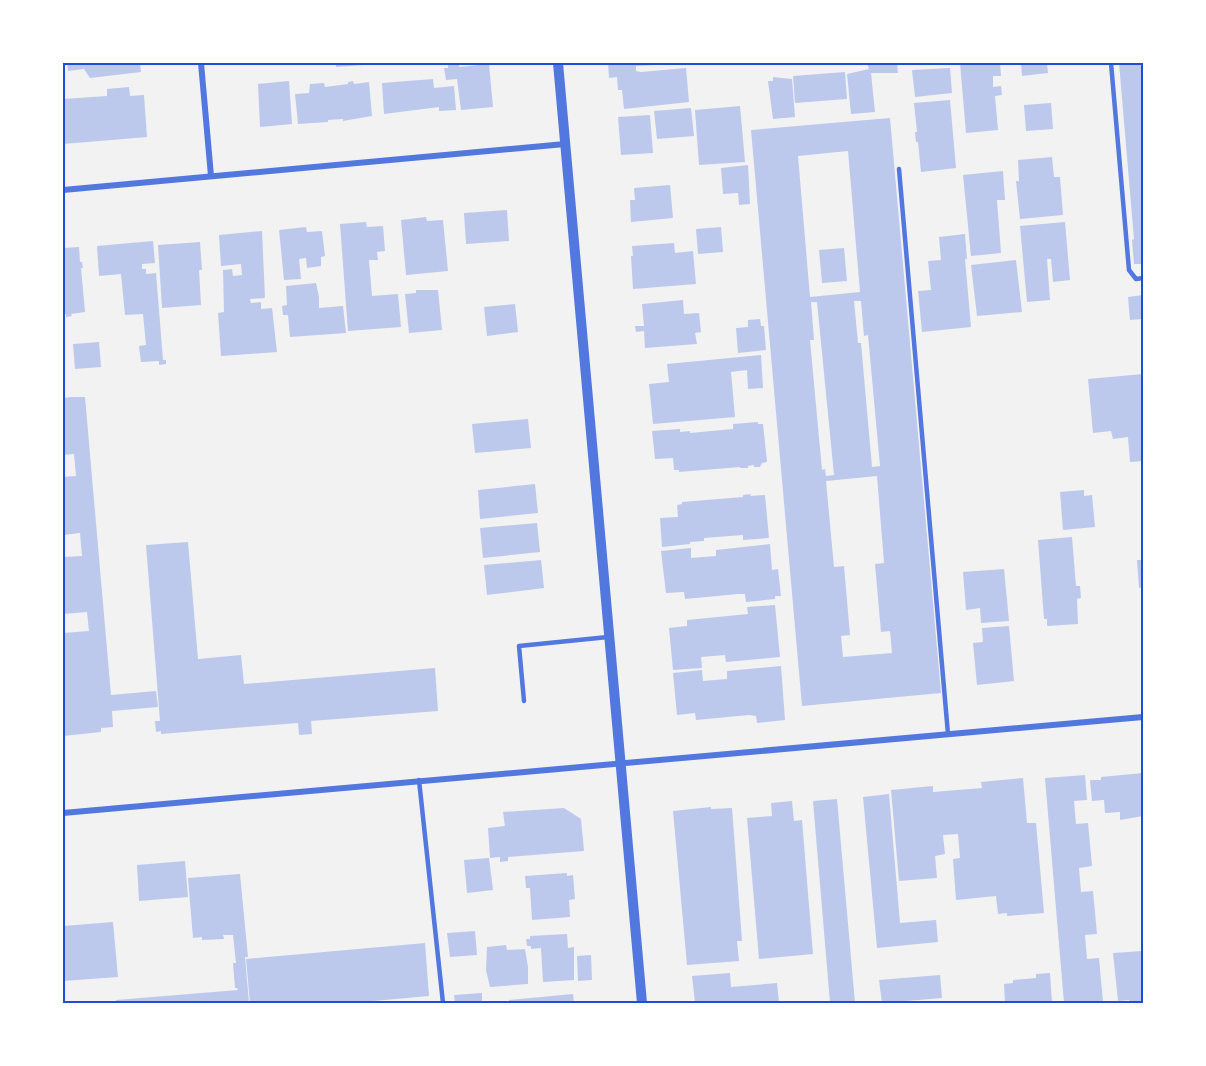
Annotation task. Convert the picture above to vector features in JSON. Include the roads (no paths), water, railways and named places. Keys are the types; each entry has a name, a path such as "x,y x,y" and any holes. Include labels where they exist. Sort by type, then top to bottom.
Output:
{"street":[{"path":"201,63 211,176"},
{"path":"558,63 642,1003"},
{"path":"63,190 565,144"},
{"path":"63,813 1143,717"}],"lane":[{"path":"1111,63 1129,270 1136,279 1143,278"},
{"path":"899,169 948,734"},
{"path":"524,700 519,646 608,638"},
{"path":"419,780 443,1003"}]}
